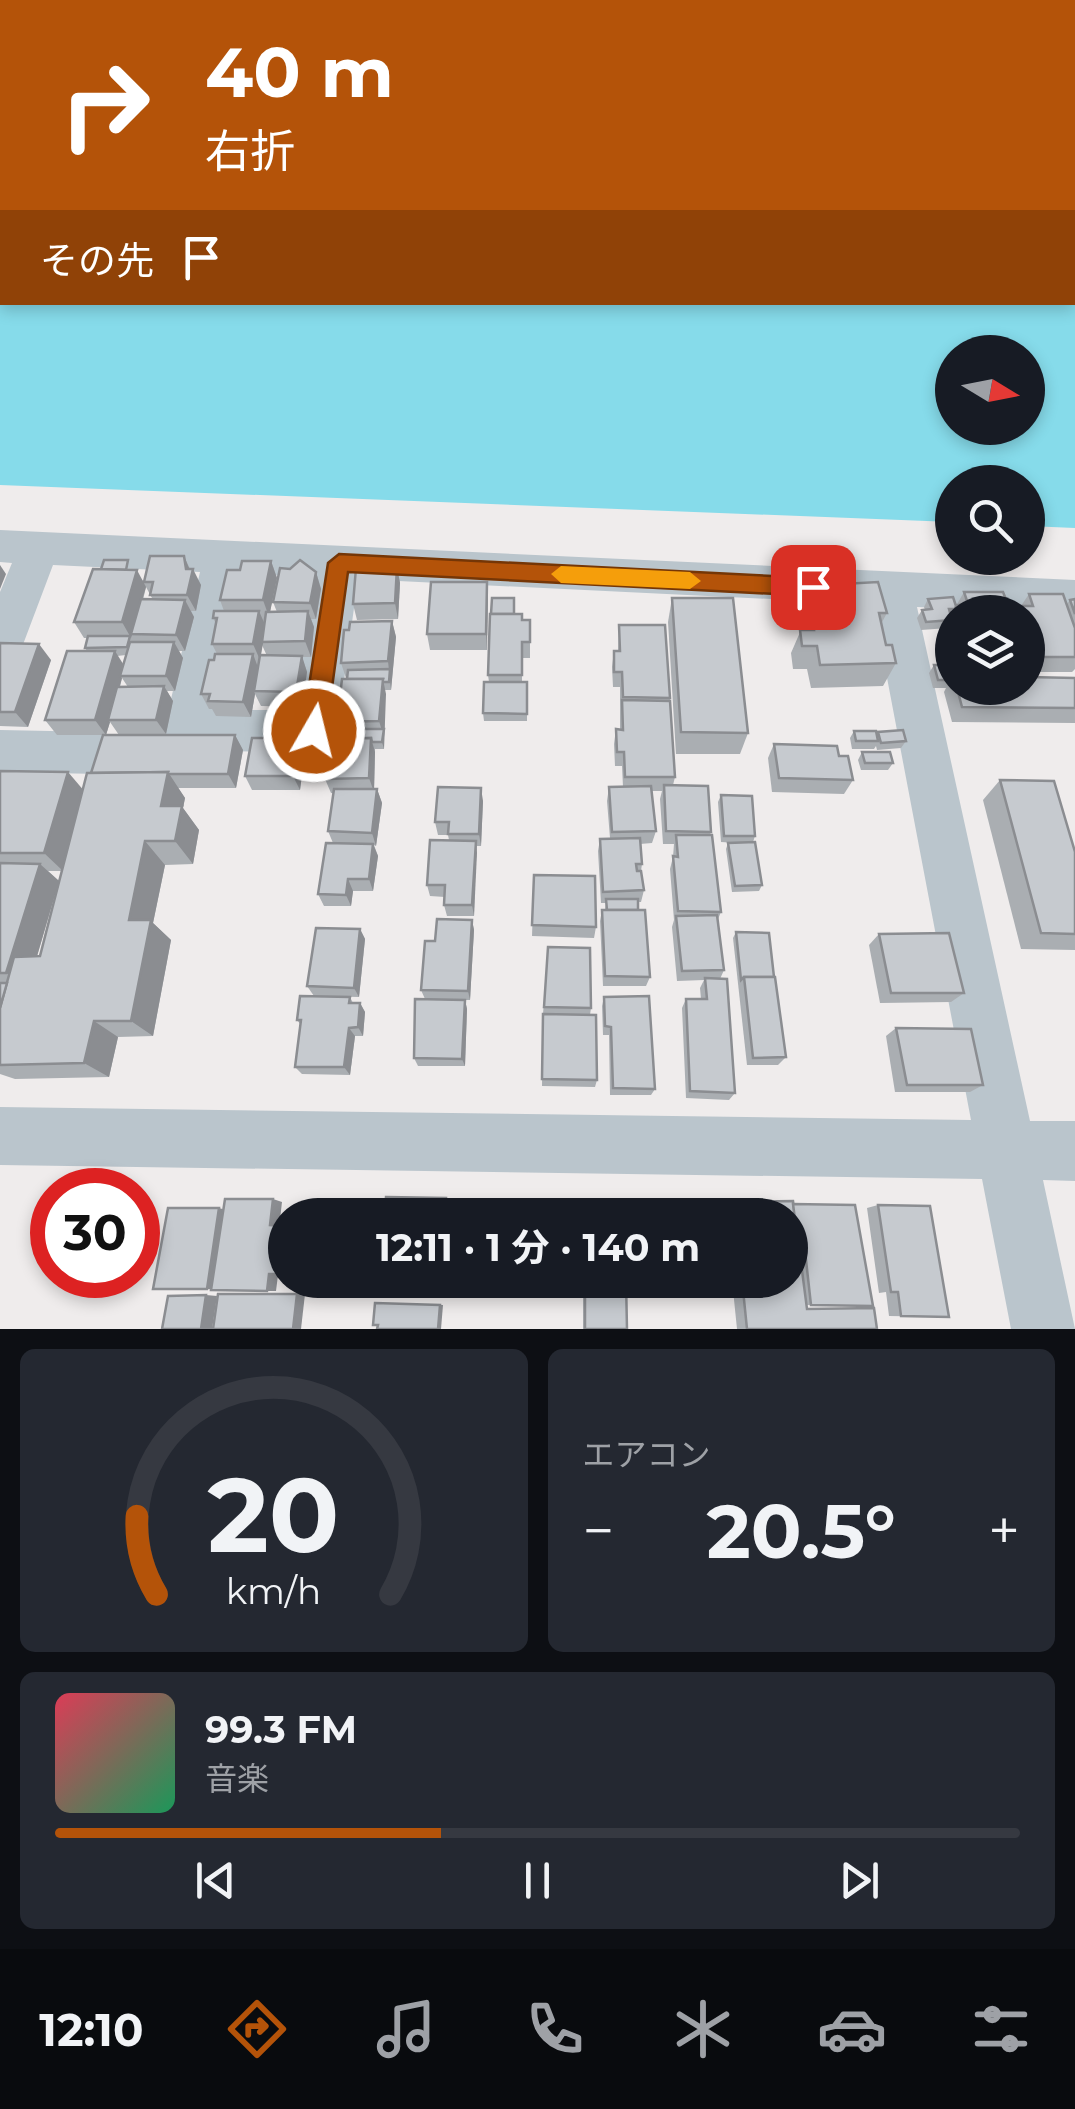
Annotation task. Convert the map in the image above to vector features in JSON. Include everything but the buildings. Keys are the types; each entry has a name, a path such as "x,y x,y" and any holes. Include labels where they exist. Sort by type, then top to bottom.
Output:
{"street":[{"path":"0,650 19,547 1075,598"},
{"path":"224,558 188,730 314,731 339,563"},
{"path":"892,591 1043,1329"},
{"path":"0,751 100,753"},
{"path":"0,1136 1075,1151"}],"water":[{"path":"0,305 1075,305 1075,528 1045,527 1045,465 935,465 935,521 0,485"}],"slow traffic":[{"path":"561,574 690,581"}],"route":[{"path":"314,731 339,563 813,587"}]}
